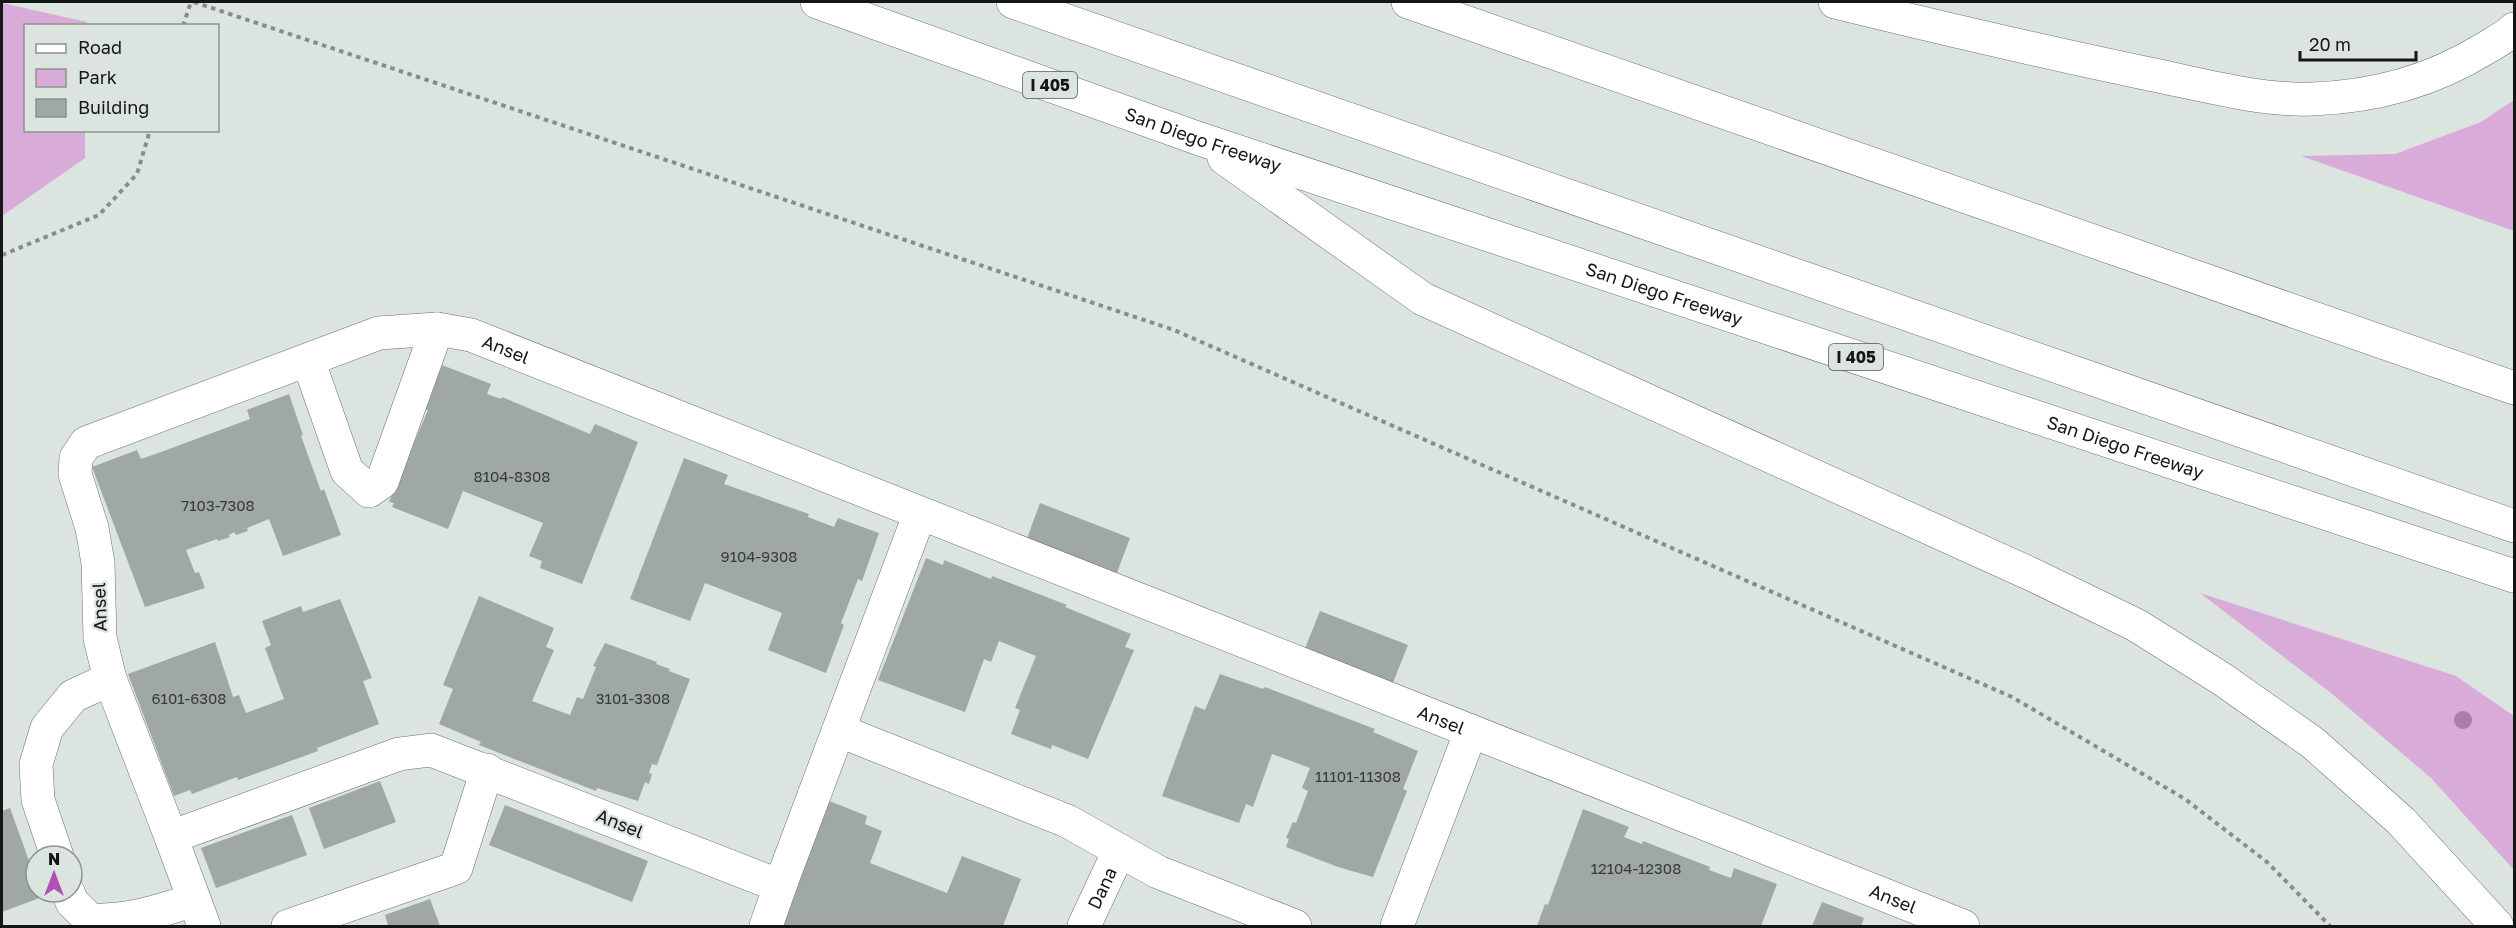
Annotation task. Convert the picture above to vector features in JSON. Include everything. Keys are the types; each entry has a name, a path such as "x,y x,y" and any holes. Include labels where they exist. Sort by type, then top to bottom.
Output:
{"main road":[{"name":"San Diego Freeway","path":"817,2 1197,138 2514,576"},
{"path":"1013,2 2514,526"},
{"path":"1408,2 2514,388"},
{"path":"1835,2 2142,73 2264,96 2310,99 2394,89 2424,79 2473,56 2514,29"},
{"path":"1197,138 1423,299 1991,556 2136,625 2222,679 2313,743 2401,821 2497,927"},
{"path":"308,360 347,471 369,491 382,482 437,329"},
{"name":"Ansel","path":"780,886 488,770 431,750 399,754 171,837 110,679 100,638 98,563 92,528 75,474 76,458 86,443 379,333 437,329 471,335 1963,927"},
{"path":"766,927 920,513"},
{"path":"53,844 38,800 36,764 47,728 73,696 110,679"},
{"path":"840,731 1067,821 1158,872 1295,927"},
{"path":"1397,927 1471,731"},
{"path":"288,927 456,868 488,770"},
{"path":"74,904 90,920 114,921 143,916 199,913 171,837"},
{"name":"Dana","path":"1084,927 1119,851"}],"path":[{"path":"184,24 193,2 1174,330 2012,697 2185,799 2267,862 2330,927"},
{"path":"2,255 99,215 137,174 149,132"}],"green space":[{"path":"2,3 87,22 87,24 24,24 24,132 85,132 85,158 2,216"},
{"path":"2514,100 2514,231 2301,156 2395,154 2481,122"},
{"path":"2200,593 2456,676 2514,716 2514,870 2431,778 2331,693"}],"building":[{"path":"442,365 491,384 487,394 501,399 502,397 590,434 595,424 638,442 582,584 540,568 542,561 529,556 543,523 463,491 448,529 392,507 394,503 389,502 428,410 425,410"},
{"path":"289,394 321,491 324,489 341,535 283,556 269,519 247,528 248,531 236,535 234,532 229,535 230,537 186,550 195,573 199,572 205,588 145,607 92,467 137,450 141,459 161,452 250,419 247,410"},
{"path":"684,458 728,475 724,484 809,514 808,517 834,527 838,518 879,533 862,581 858,579 841,623 844,625 826,673 768,650 782,613 705,583 690,621 630,599"},
{"path":"1040,503 1130,538 1115,578 1025,544"},
{"path":"926,558 943,565 944,560 991,579 992,576 1067,605 1065,607 1131,634 1125,647 1134,650 1088,759 1052,745 1051,749 1011,734 1020,710 1015,708 1036,656 999,641 991,662 984,659 965,712 878,680"},
{"path":"479,596 554,628 546,647 554,650 532,701 570,715 577,697 583,699 596,667 593,666 605,643 657,662 656,664 670,669 669,671 690,679 657,765 652,764 649,784 645,782 638,801 597,788 596,791 479,745 481,742 439,724 453,689 443,685"},
{"path":"340,599 372,678 363,681 379,724 317,748 318,751 238,780 237,777 192,794 190,790 174,796 128,674 215,642 233,697 239,695 246,713 284,699 265,648 271,645 262,621 301,606 303,612"},
{"path":"1320,611 1408,645 1392,685 1304,651"},
{"path":"1220,674 1263,689 1265,687 1375,729 1373,732 1418,751 1403,789 1407,791 1373,877 1338,867 1286,847 1289,839 1286,838 1293,822 1296,823 1308,791 1302,788 1310,768 1272,754 1253,807 1246,804 1239,823 1162,796 1195,706 1205,710"},
{"path":"380,781 396,822 324,849 309,808"},
{"path":"827,800 867,816 865,824 882,831 870,863 947,893 962,856 1021,879 1003,926 777,926"},
{"path":"505,805 648,861 632,902 489,845"},
{"path":"10,808 24,847 24,904 2,912 2,811"},
{"path":"1583,809 1629,827 1624,837 1642,844 1643,841 1710,867 1709,870 1731,878 1734,868 1777,884 1761,926 1537,926 1545,904 1548,905"},
{"path":"292,815 307,855 216,888 201,848"},
{"path":"430,899 440,926 384,926 388,925 385,915"},
{"path":"1822,902 1864,918 1861,926 1812,926"}]}
